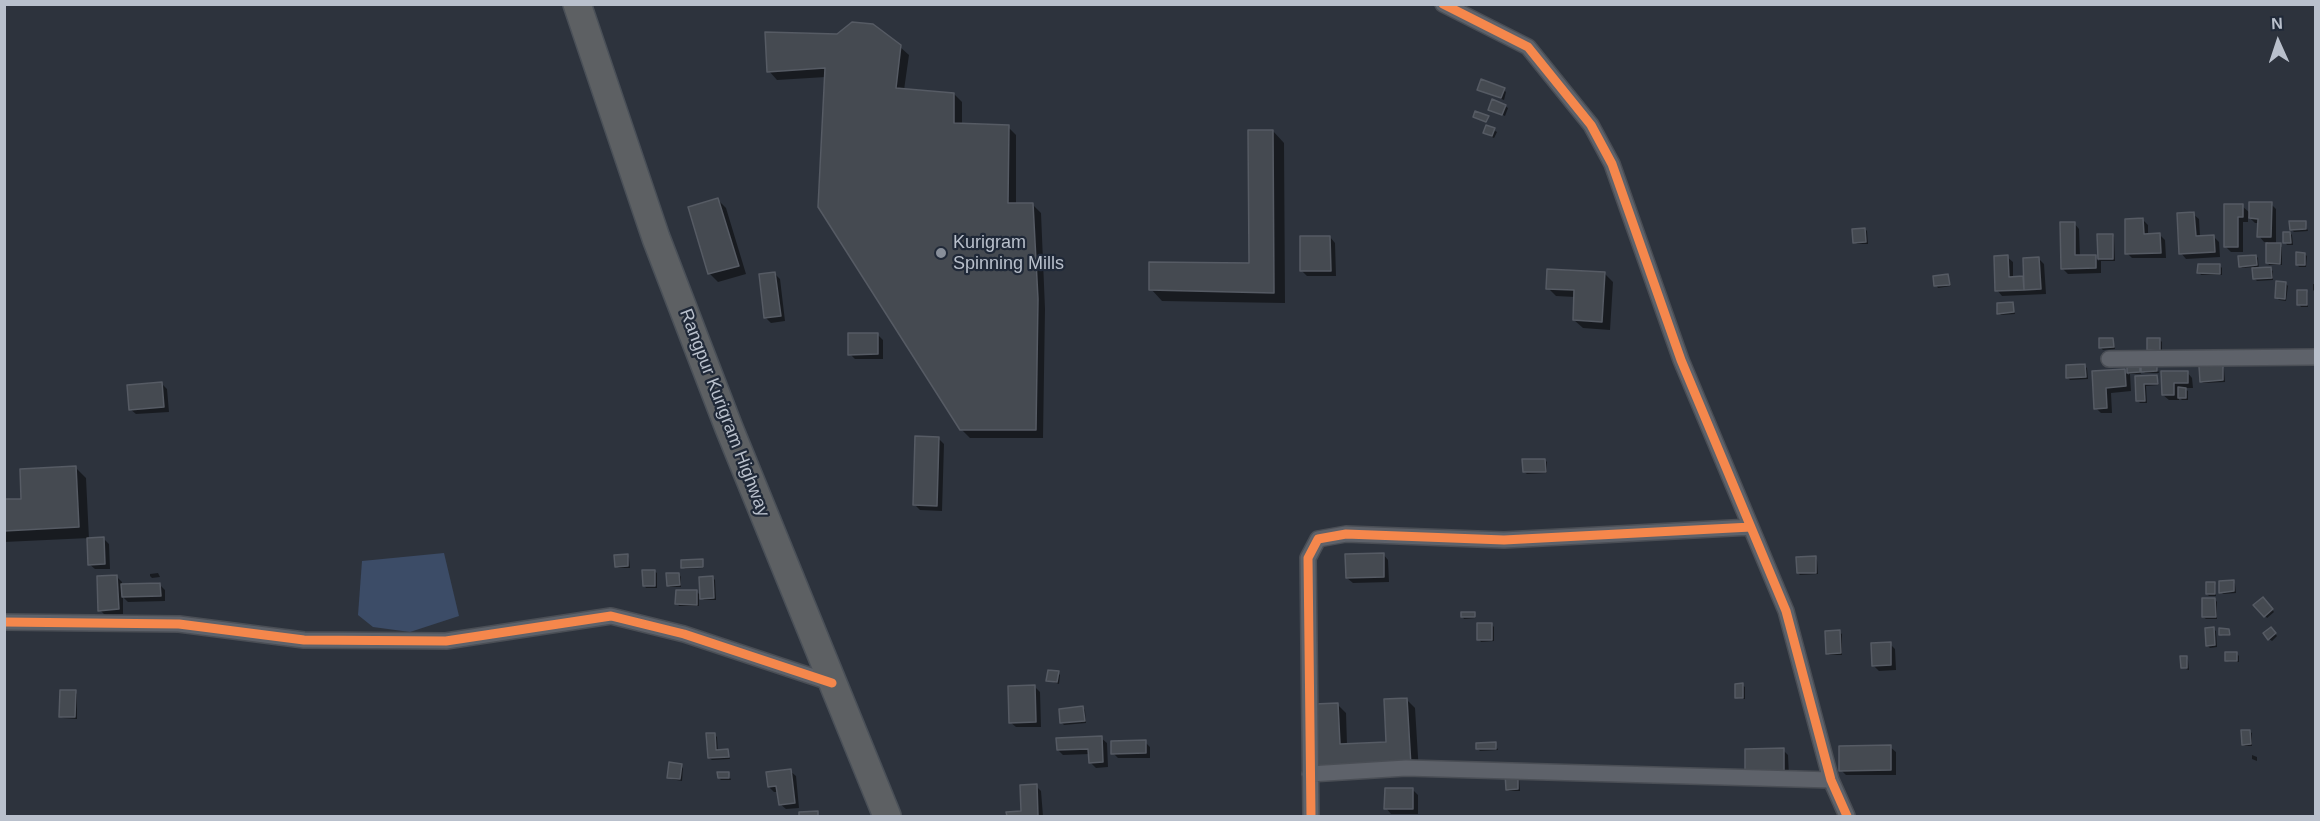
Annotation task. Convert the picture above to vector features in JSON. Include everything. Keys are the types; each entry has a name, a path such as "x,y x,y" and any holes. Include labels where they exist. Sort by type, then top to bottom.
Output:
{"highway":[{"name":"Rangpur Kurigram Highway","path":"577,4 656,238 729,428 887,816"}],"street":[{"path":"1443,4 1528,47 1591,125 1612,164 1681,360 1786,611 1831,780 1847,816"},
{"path":"2109,359 2316,357"},
{"path":"1311,816 1308,558 1318,539 1346,534 1504,540 1751,527"},
{"path":"4,622 179,624 304,640 446,641 611,616 684,634 832,683"},
{"path":"1310,774 1406,768 1831,780"}],"water":[{"path":"444,553 459,616 410,632 373,627 358,615 362,561"}],"building":[{"name":"Kurigram Spinning Mills","path":"852,22 873,24 901,45 896,88 954,93 954,123 1009,125 1008,203 1033,203 1038,299 1036,430 960,430 818,207 825,68 767,72 765,32 837,34"},
{"path":"1481,79 1505,88 1501,98 1477,90"},
{"path":"1492,99 1506,105 1502,115 1488,110"},
{"path":"1475,111 1489,116 1486,122 1473,117"},
{"path":"1486,125 1495,128 1492,136 1483,133"},
{"path":"1248,130 1273,130 1274,293 1149,290 1149,262 1249,263"},
{"path":"718,198 739,266 708,274 688,207"},
{"path":"2249,202 2272,202 2271,237 2257,237 2258,219 2249,218"},
{"path":"2224,204 2243,204 2243,217 2238,217 2238,247 2224,247"},
{"path":"2194,212 2196,236 2214,235 2215,252 2179,254 2177,213"},
{"path":"2143,218 2144,234 2160,233 2161,253 2125,254 2125,219"},
{"path":"2289,221 2306,221 2306,229 2290,230"},
{"path":"2060,222 2075,222 2075,255 2096,255 2096,268 2061,269"},
{"path":"1865,228 1866,242 1853,243 1852,229"},
{"path":"2283,232 2290,232 2291,243 2283,243"},
{"path":"2097,234 2113,234 2113,259 2098,259"},
{"path":"1300,236 1330,236 1331,271 1300,271"},
{"path":"2266,243 2281,243 2280,264 2266,263"},
{"path":"2296,252 2305,253 2305,265 2296,265"},
{"path":"2008,255 2009,277 2023,276 2024,290 1995,291 1994,256"},
{"path":"2256,255 2257,265 2239,267 2238,256"},
{"path":"2039,257 2041,289 2024,290 2023,258"},
{"path":"2198,264 2220,264 2220,274 2197,273"},
{"path":"2271,267 2272,278 2253,279 2252,268"},
{"path":"1547,269 1605,272 1602,322 1573,320 1574,290 1546,289"},
{"path":"775,272 781,316 764,318 759,274"},
{"path":"1948,274 1950,285 1934,286 1933,276"},
{"path":"2276,281 2286,282 2285,299 2275,298"},
{"path":"2297,290 2307,290 2307,305 2297,305"},
{"path":"2013,302 2014,312 1997,314 1997,303"},
{"path":"848,333 878,333 878,354 848,355"},
{"path":"2099,338 2113,338 2114,347 2099,348"},
{"path":"2147,338 2160,338 2160,351 2147,350"},
{"path":"2085,364 2086,377 2066,378 2066,365"},
{"path":"2223,365 2223,380 2200,382 2199,366"},
{"path":"2141,366 2157,366 2157,371 2141,372"},
{"path":"2127,367 2140,367 2140,372 2127,373"},
{"path":"2125,369 2126,386 2106,388 2107,408 2094,409 2092,371"},
{"path":"2161,371 2188,371 2188,383 2174,383 2174,395 2162,395"},
{"path":"2157,375 2158,384 2144,384 2145,401 2136,401 2135,376"},
{"path":"162,382 164,407 129,410 127,385"},
{"path":"2178,387 2186,388 2186,398 2178,398"},
{"path":"915,436 939,437 937,506 913,505"},
{"path":"1522,459 1545,459 1546,472 1523,472"},
{"path":"76,466 79,527 4,531 4,499 21,499 20,469"},
{"path":"104,537 105,564 88,565 87,538"},
{"path":"1384,553 1384,577 1346,578 1345,554"},
{"path":"628,554 628,566 615,567 614,555"},
{"path":"1816,556 1816,573 1797,573 1796,557"},
{"path":"703,559 703,567 681,568 681,560"},
{"path":"642,570 655,570 655,586 643,586"},
{"path":"666,573 679,573 680,585 667,586"},
{"path":"117,575 119,609 98,611 97,576"},
{"path":"713,576 714,598 700,599 699,577"},
{"path":"2234,580 2234,591 2219,593 2219,581"},
{"path":"2206,582 2215,582 2215,594 2206,594"},
{"path":"160,583 161,596 122,597 121,584"},
{"path":"676,590 697,590 697,605 675,604"},
{"path":"2263,597 2273,609 2264,617 2253,605"},
{"path":"2202,598 2215,598 2216,617 2202,617"},
{"path":"1461,612 1475,612 1475,617 1461,617"},
{"path":"1477,623 1492,623 1492,640 1477,640"},
{"path":"2214,627 2215,645 2206,646 2205,628"},
{"path":"2271,627 2276,633 2268,640 2263,633"},
{"path":"2219,628 2229,629 2230,635 2219,635"},
{"path":"1840,630 1841,653 1826,654 1825,631"},
{"path":"1891,642 1891,665 1872,666 1871,643"},
{"path":"2225,652 2237,652 2237,661 2225,661"},
{"path":"2180,656 2187,656 2187,668 2181,668"},
{"path":"1048,670 1059,671 1057,682 1046,681"},
{"path":"1743,683 1743,698 1735,698 1735,684"},
{"path":"1035,685 1036,722 1009,723 1008,686"},
{"path":"60,690 76,690 75,717 59,717"},
{"path":"1407,698 1411,766 1318,770 1314,704 1338,703 1340,744 1386,742 1384,699"},
{"path":"1083,706 1085,721 1060,723 1059,709"},
{"path":"2241,730 2250,730 2251,744 2242,745"},
{"path":"706,733 715,733 716,750 728,749 729,757 708,758"},
{"path":"1102,736 1103,762 1089,763 1088,749 1057,750 1056,738"},
{"path":"1146,740 1146,753 1111,754 1111,741"},
{"path":"1496,742 1496,749 1476,749 1476,743"},
{"path":"1891,745 1891,770 1839,771 1839,746"},
{"path":"1784,748 1784,772 1745,774 1745,749"},
{"path":"669,762 682,764 680,779 667,778"},
{"path":"791,769 795,803 779,805 776,786 768,787 766,772"},
{"path":"717,772 729,772 729,778 718,778"},
{"path":"1505,773 1518,773 1518,789 1506,790"},
{"path":"1037,784 1038,816 1007,816 1006,812 1021,811 1020,785"},
{"path":"1385,788 1413,788 1413,809 1384,809"},
{"path":"818,811 818,816 799,816 799,812"}],"cycle path":[{"path":"1443,4 1528,47 1591,125 1612,164 1681,360 1786,611 1831,780 1847,816"},
{"path":"1311,816 1308,558 1318,539 1346,534 1504,540 1751,527"},
{"path":"4,622 179,624 304,640 446,641 611,616 684,634 832,683"}],"place":[{"name":"Kurigram Spinning Mills","path":"941,253"}]}
